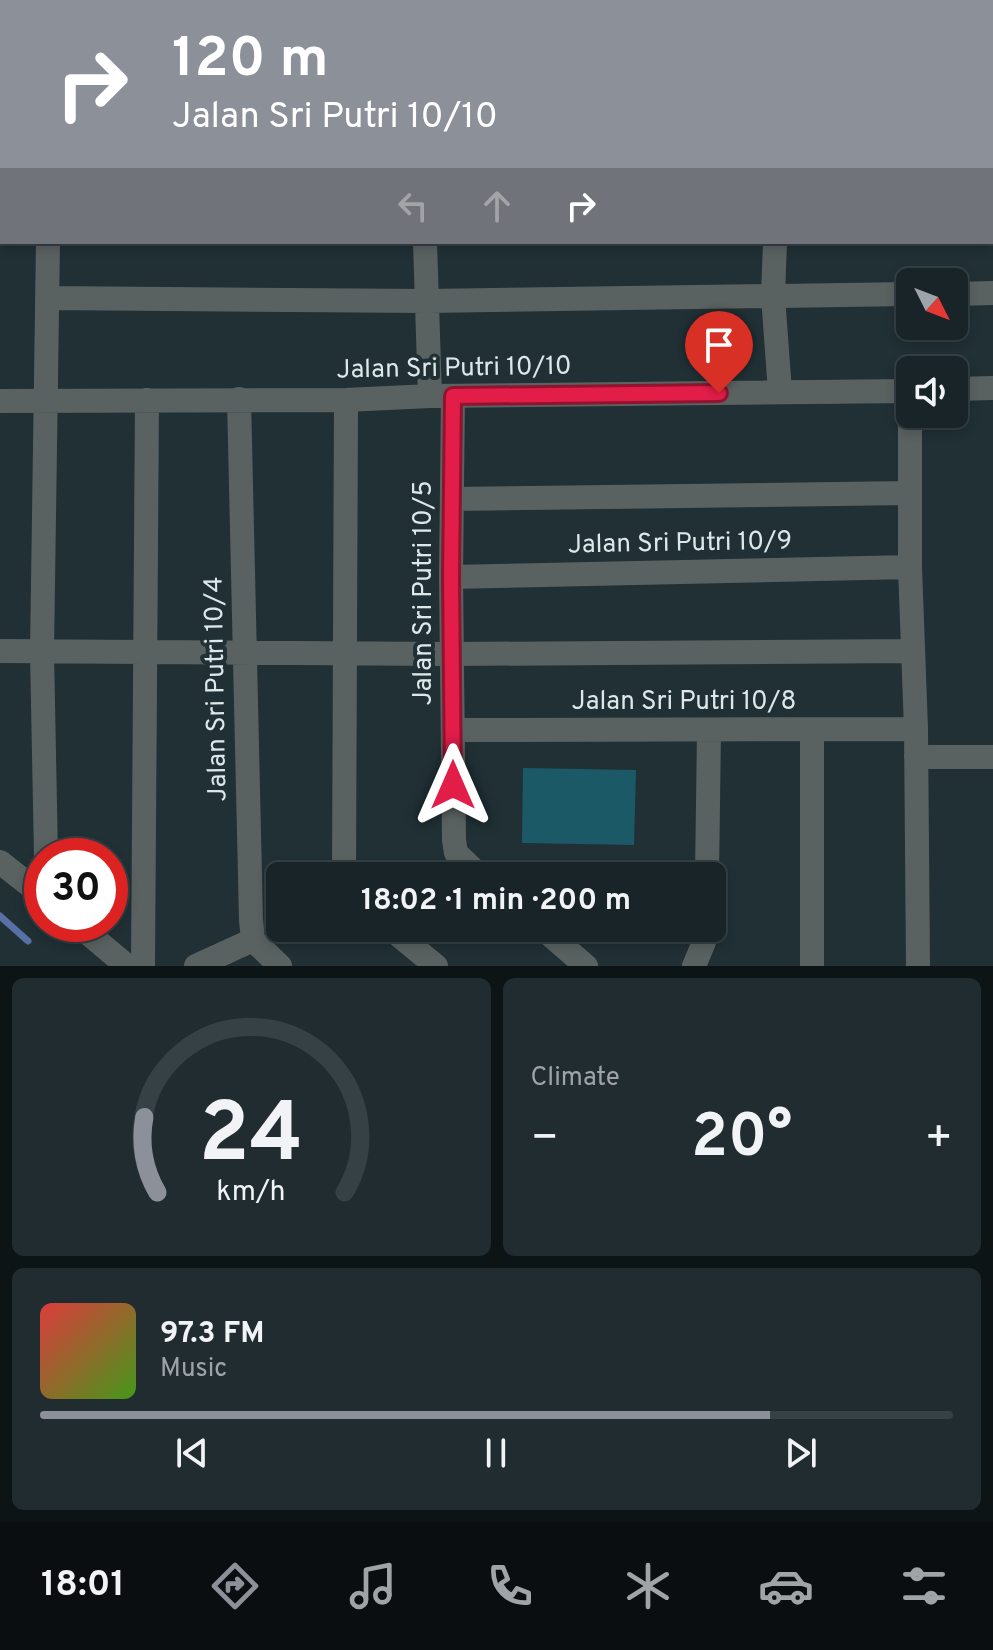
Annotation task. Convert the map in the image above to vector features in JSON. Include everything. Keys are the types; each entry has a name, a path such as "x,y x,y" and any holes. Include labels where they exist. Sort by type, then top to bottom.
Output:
{"street":[{"path":"46,838 42,652 48,244"},
{"name":"Jalan Sri Putri 10/5","path":"425,244 427,301 442,396 452,499 454,840 456,853 465,862"},
{"path":"775,244 773,296 780,392"},
{"path":"968,294 993,293"},
{"path":"47,298 427,301 896,294"},
{"path":"968,389 993,388"},
{"name":"Jalan Sri Putri 10/10","path":"0,401 346,400 442,396 896,391"},
{"name":"Jalan Sri Putri 10/4","path":"239,399 253,940"},
{"path":"143,966 147,400"},
{"path":"344,862 346,400"},
{"path":"910,428 918,966"},
{"path":"452,499 909,493"},
{"name":"Jalan Sri Putri 10/9","path":"451,577 910,567"},
{"path":"0,651 452,654 913,651"},
{"name":"Jalan Sri Putri 10/8","path":"453,730 916,729"},
{"path":"812,730 812,966"},
{"path":"707,862 709,731"},
{"path":"916,757 993,757"},
{"path":"0,862 24,881"},
{"path":"196,966 253,940 280,966"},
{"path":"98,942 127,966"},
{"path":"407,942 436,966"},
{"path":"558,942 586,966"},
{"path":"694,966 704,942"}],"shaded area":[{"path":"523,768 636,770 634,845 522,843"}],"waterway":[{"path":"0,916 24,937"}],"route":[{"path":"453,785 453,396 719,393"}]}
